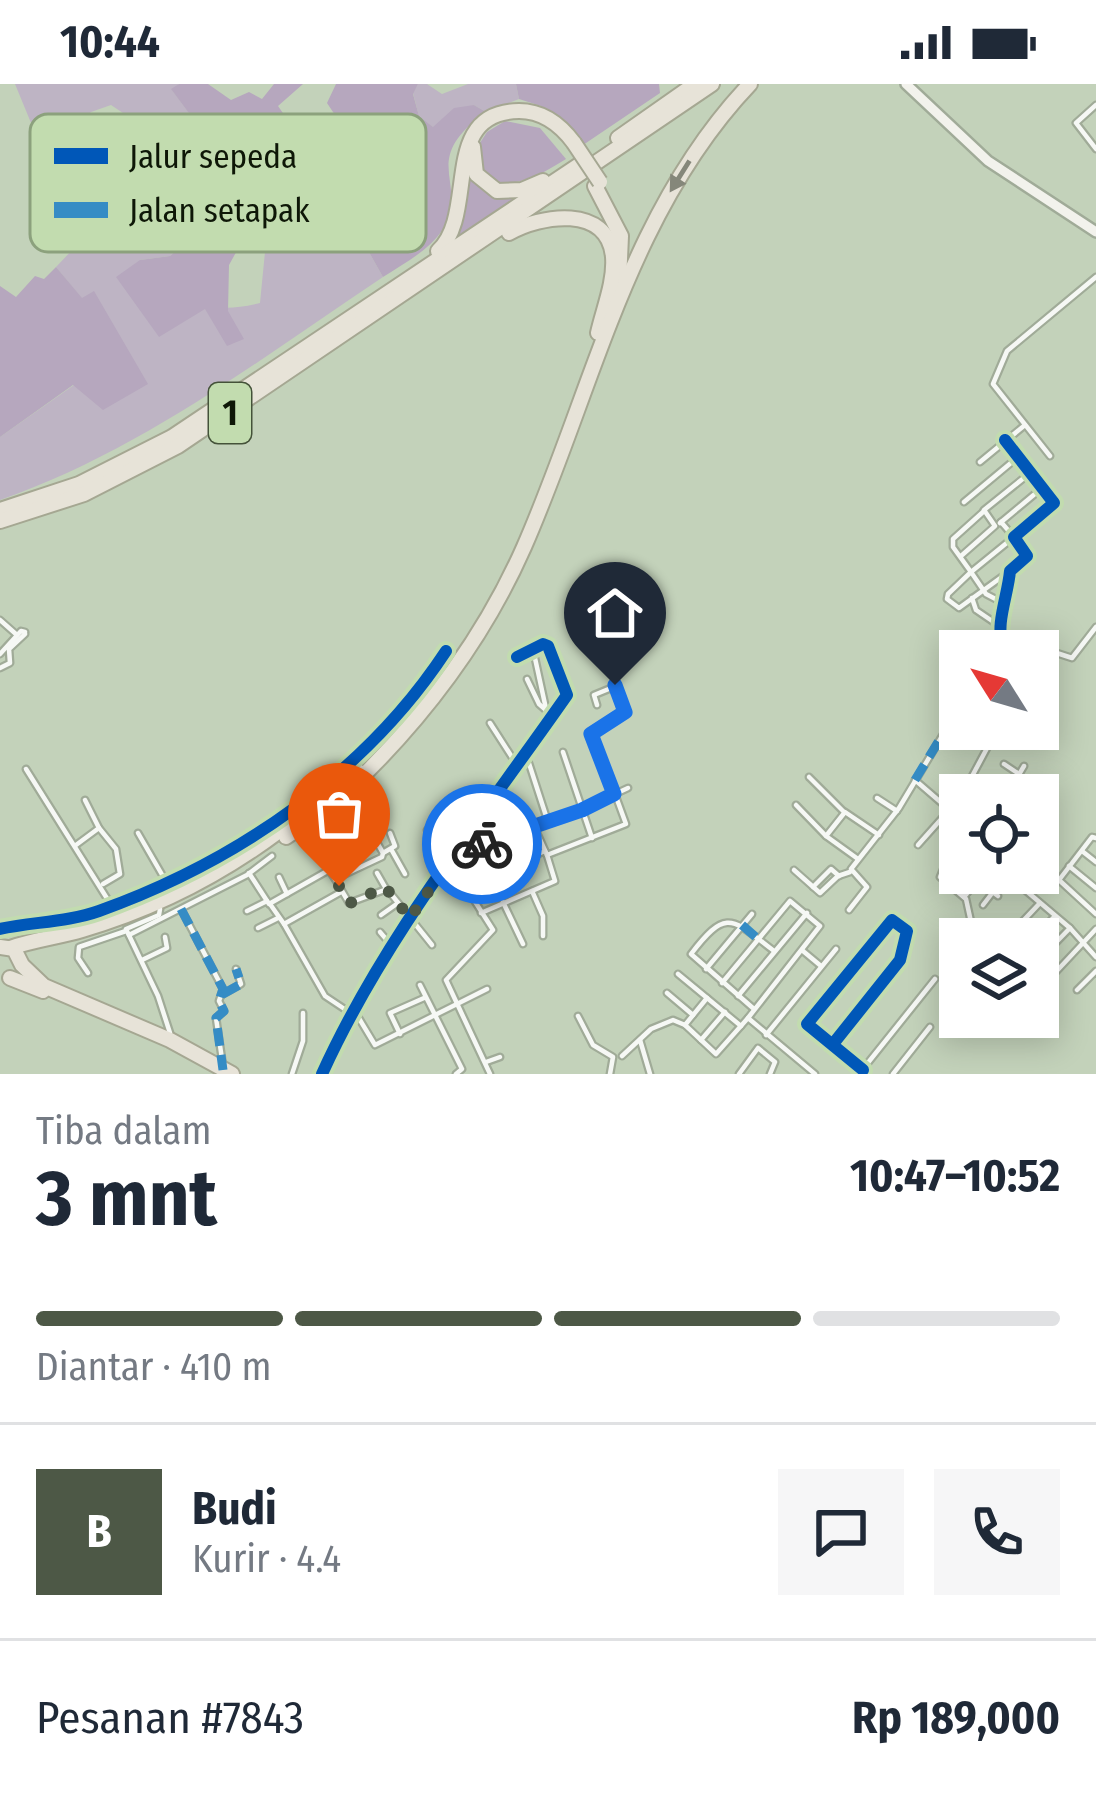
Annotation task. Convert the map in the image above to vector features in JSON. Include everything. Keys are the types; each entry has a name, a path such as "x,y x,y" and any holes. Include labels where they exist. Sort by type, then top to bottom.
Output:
{"highway":[{"name":"1","path":"0,510 80,484 131,460 230,401 695,84"},
{"name":"1","path":"0,520 84,494 164,454 712,84"},
{"path":"172,1043 5,977 34,949 122,923 206,887 320,807 392,748 440,692 499,599 547,491 627,279 682,173 750,84"},
{"path":"389,292 440,250 454,232 470,141 485,123 509,112 538,114 562,128 624,227 627,279"},
{"path":"571,144 542,121 507,118 490,126 475,142 473,166 490,187 515,192 596,154"},
{"path":"5,947 120,918 228,868 320,807 410,719 480,624 531,521 618,286 623,250 598,184"},
{"path":"442,270 541,219 567,218 595,226 608,241 614,260 596,348"},
{"path":"5,947 34,980 228,1072"}],"street":[{"path":"906,84 988,161 1096,232"},
{"path":"1096,116 1093,107 1076,124 1096,149"},
{"path":"1050,456 993,384 1003,356 1096,277"},
{"path":"980,461 1025,425"},
{"path":"983,512 1014,537 1028,556 957,608 946,597 971,572 1014,537 1053,505 1005,440"},
{"path":"964,502 1018,457"},
{"path":"1006,605 990,596 960,558 953,539 1030,473"},
{"path":"960,558 1043,488"},
{"path":"977,490 989,506"},
{"path":"999,630 1010,571"},
{"path":"972,598 976,610 998,625"},
{"path":"0,620 17,635 5,651 10,663 0,668"},
{"path":"1059,655 1072,658 1096,627"},
{"path":"322,1074 410,918 548,714 568,695 548,646 517,656"},
{"path":"532,649 548,714"},
{"path":"0,928 82,916 112,906 168,885 249,840 345,767 415,693 446,651"},
{"path":"548,714 528,680 562,677"},
{"path":"479,845 492,873 626,824 591,734 625,712 617,687 594,695 597,705"},
{"path":"490,723 517,765"},
{"path":"814,901 839,875 852,871 939,741"},
{"path":"525,751 547,819"},
{"path":"563,752 593,839"},
{"path":"1004,764 1019,774"},
{"path":"1020,774 1024,766"},
{"path":"26,769 112,906 118,909 156,901"},
{"path":"809,777 845,812 879,835"},
{"path":"915,780 939,804"},
{"path":"452,858 628,788"},
{"path":"464,797 473,795 485,806"},
{"path":"877,798 896,811"},
{"path":"85,800 116,849 120,874 102,885"},
{"path":"796,805 826,836 858,859"},
{"path":"357,808 383,853"},
{"path":"826,836 845,812"},
{"path":"918,845 939,823"},
{"path":"480,914 554,881 533,824"},
{"path":"76,845 99,828"},
{"path":"427,830 452,858 493,934 447,976 456,1006 490,1074"},
{"path":"138,833 168,885"},
{"path":"335,879 392,849 396,844 389,833"},
{"path":"1096,838 1059,881 1096,913"},
{"path":"392,849 405,874"},
{"path":"1082,851 1096,862"},
{"path":"88,973 78,958 79,947 127,933 181,909 272,856"},
{"path":"1070,866 1096,888"},
{"path":"813,887 830,869 839,875"},
{"path":"247,911 329,870 350,903 385,887"},
{"path":"794,870 820,893"},
{"path":"849,910 867,887 852,871"},
{"path":"249,873 326,996 353,1012 373,1044 487,989"},
{"path":"377,873 432,945"},
{"path":"279,877 286,894"},
{"path":"797,888 802,878"},
{"path":"532,891 543,916 543,936"},
{"path":"257,928 341,892"},
{"path":"961,894 970,918"},
{"path":"964,897 968,894"},
{"path":"983,904 995,894"},
{"path":"1028,894 1096,957"},
{"path":"622,1056 664,1022 679,1020 716,1054 820,928 790,901 722,982"},
{"path":"503,902 523,944"},
{"path":"381,915 398,903"},
{"path":"1026,918 1039,904"},
{"path":"160,909 159,915 129,926 127,933 142,960 172,1043"},
{"path":"181,909 223,994"},
{"path":"738,996 807,913"},
{"path":"706,969 752,914"},
{"path":"807,1024 890,920 903,926 906,946 900,960 833,1044"},
{"path":"754,1009 691,954 713,925 727,921 742,925 774,951"},
{"path":"1059,939 1070,928"},
{"path":"380,932 392,946"},
{"path":"1059,968 1096,932"},
{"path":"142,960 167,948 165,937"},
{"path":"766,1035 836,949"},
{"path":"803,951 821,966"},
{"path":"228,1072 216,1018 224,1011 219,1001 223,994 241,984 236,969"},
{"path":"1077,990 1096,971"},
{"path":"678,974 741,1026"},
{"path":"799,1017 861,1072 935,979"},
{"path":"420,985 461,1069 456,1074"},
{"path":"667,993 693,1015"},
{"path":"400,1034 390,1013 426,996"},
{"path":"685,1025 707,998"},
{"path":"700,1041 724,1012"},
{"path":"292,1074 302,1041 303,1013"},
{"path":"578,1016 592,1045 614,1057 610,1074"},
{"path":"748,1018 815,1074"},
{"path":"893,1074 930,1028"},
{"path":"640,1040 650,1074"},
{"path":"739,1074 758,1048 775,1061 770,1074"},
{"path":"486,1062 500,1057"}],"shaded area":[{"path":"15,84 179,84 172,90 190,114 124,114 111,105 89,114 30,114 30,120"},
{"path":"179,84 208,84 231,100 249,92 262,99 274,84 303,84 278,106 284,114 190,114 171,89"},
{"path":"336,84 418,84 413,94 418,114 334,114 327,103"},
{"path":"418,84 442,94 468,84 516,84 519,99 486,112 474,105 434,128 426,122 426,114 418,114 413,93"},
{"path":"516,84 659,84 660,93 583,145 541,106 519,99"},
{"path":"474,105 486,112 465,129 449,158 450,212 438,237 426,248 426,122 433,127 454,108"},
{"path":"505,121 540,128 566,159 527,179 485,181 476,149 487,132"},
{"path":"465,173 487,192 516,199 457,239 464,214"},
{"path":"70,252 175,252 140,260 183,293 222,308 260,303 265,252 369,252 383,277 151,430 52,480 0,500 0,437 74,385 93,292 82,299 56,267"},
{"path":"175,252 236,252 229,265 228,311 244,339 227,346 205,309 159,337 116,277 140,260"},
{"path":"369,252 421,252 383,277"},
{"path":"56,267 82,298 94,291 148,384 103,410 73,385 0,437 0,286 16,297 35,276 44,279"}],"marked path":[{"path":"915,780 939,741"},
{"path":"181,909 223,989 219,1001 224,1011 216,1018 223,1070"},
{"path":"742,925 758,939"},
{"path":"223,994 241,984 236,969"}],"cycle path":[{"path":"1001,630 1010,571 1027,556 1014,537 1054,503 1005,440"},
{"path":"322,1074 404,926 567,695 548,646 517,657"},
{"path":"0,929 99,911 150,891 248,840 294,809 377,737 446,651"},
{"path":"833,1044 900,960 907,931 892,920 807,1024 863,1070"}],"way so far":[{"path":"339,886 350,903 385,887 410,918 455,853 482,844"}],"route":[{"path":"482,844 582,810 614,794 591,734 625,712 615,685"}]}
